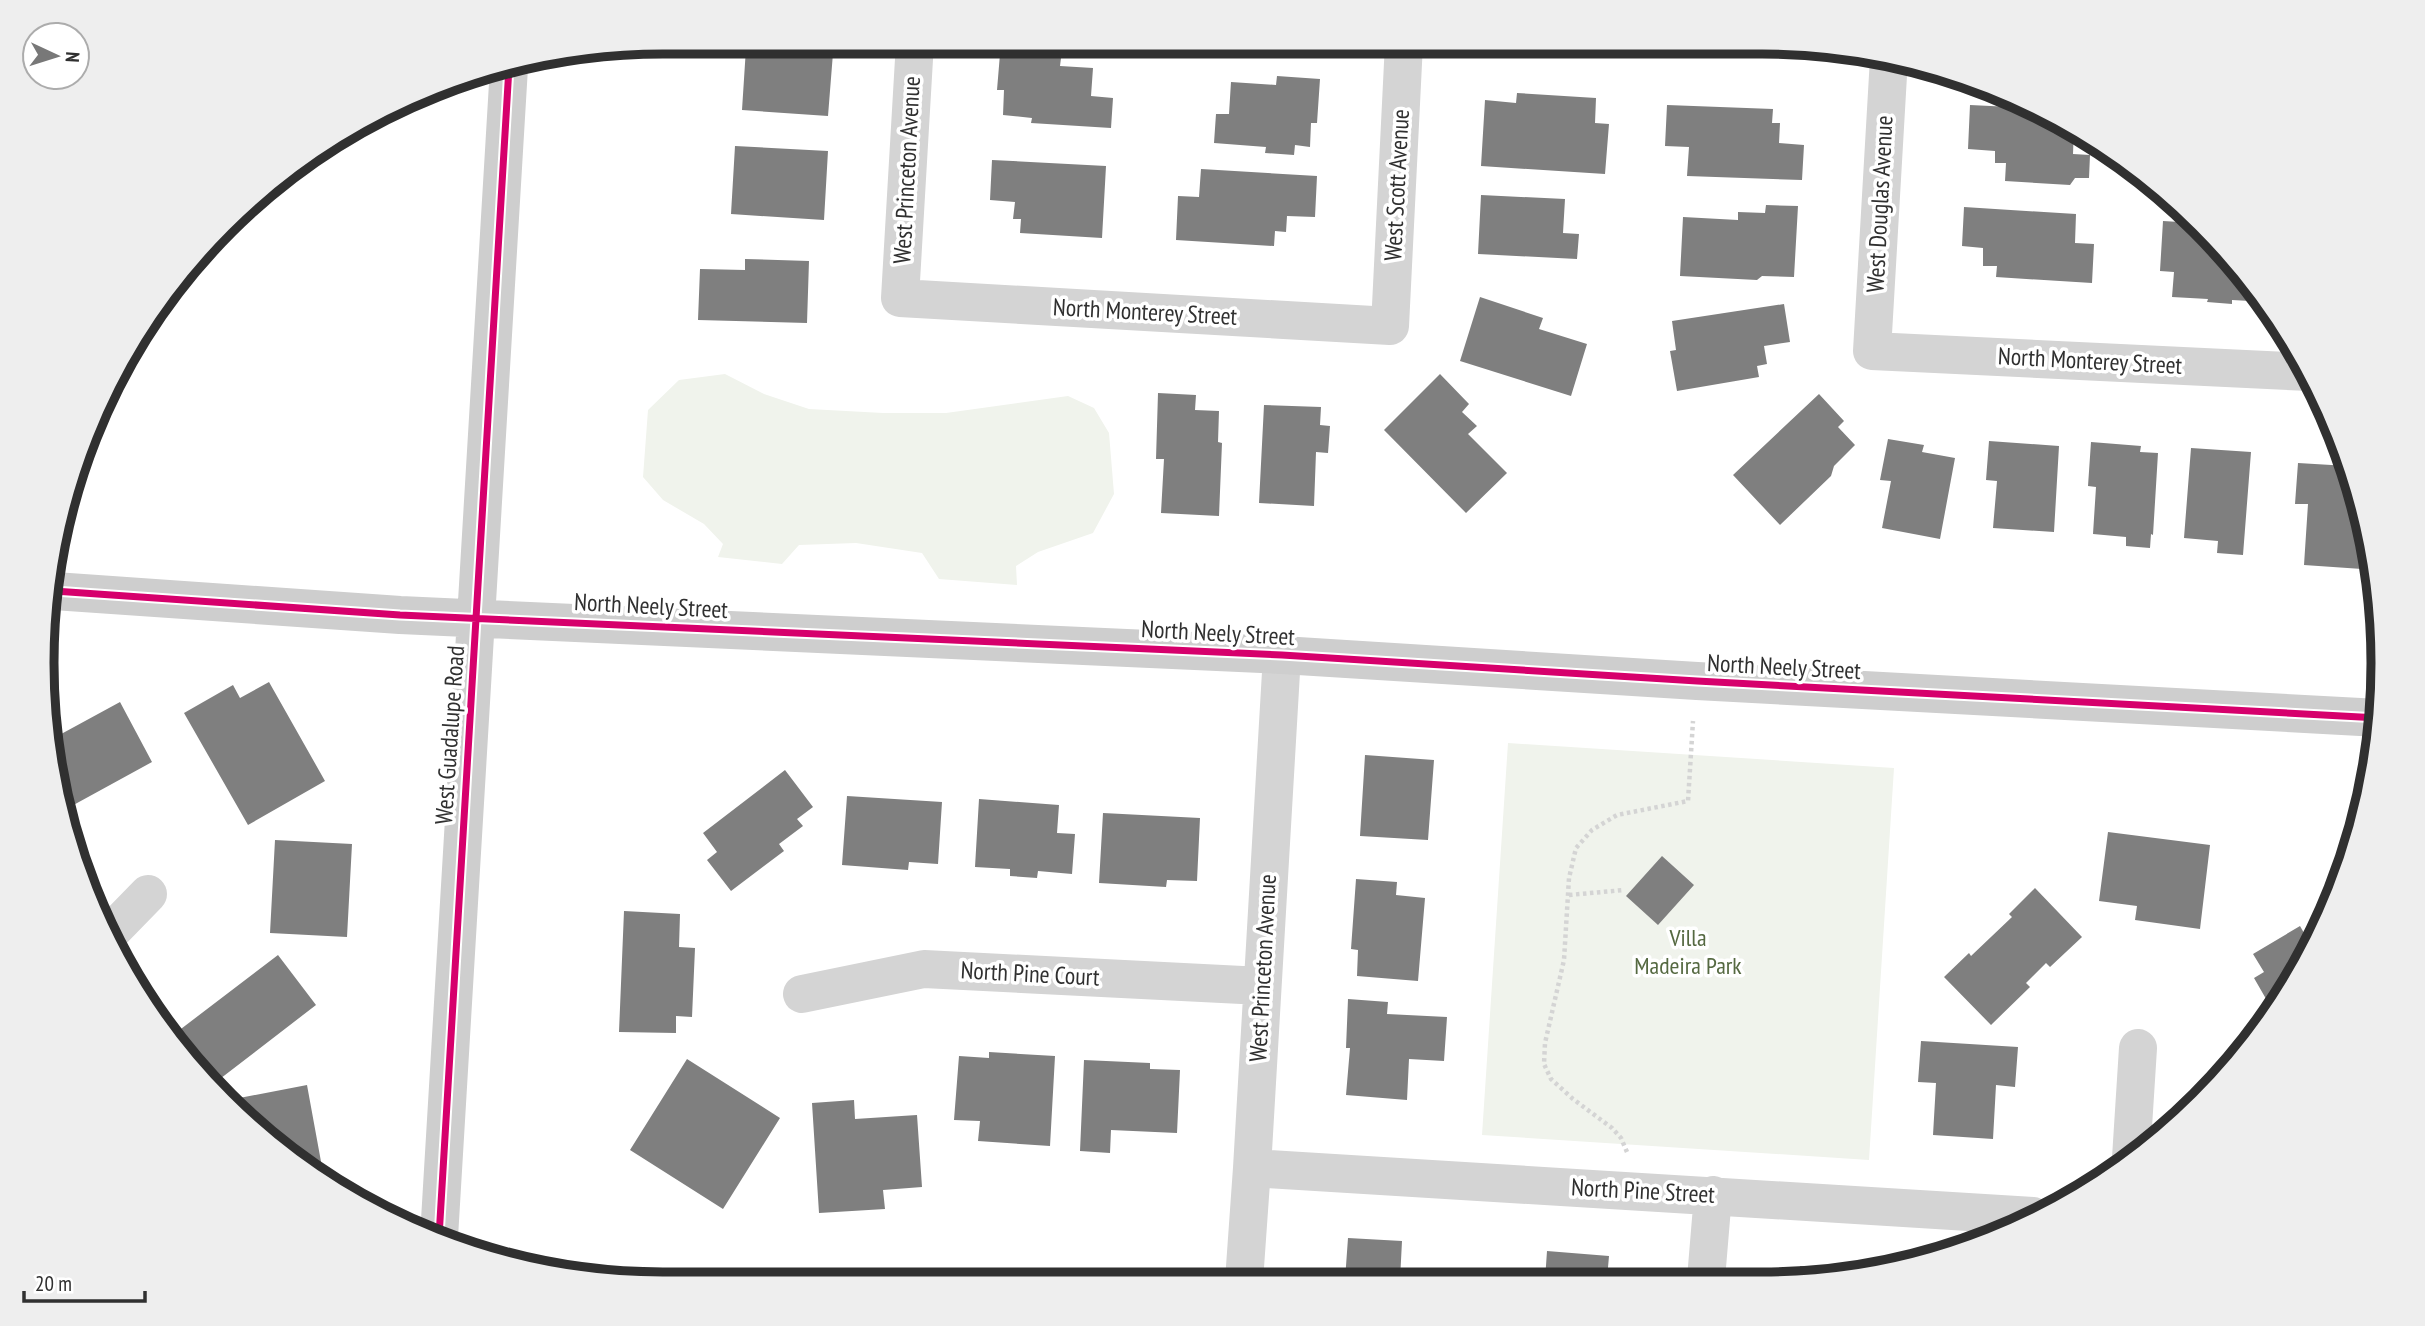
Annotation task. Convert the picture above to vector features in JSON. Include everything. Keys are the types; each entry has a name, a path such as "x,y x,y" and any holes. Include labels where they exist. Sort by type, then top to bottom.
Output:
{"street":[{"name":"West Princeton Avenue","path":"900,298 914,54"},
{"name":"West Scott Avenue","path":"1390,326 1403,54"},
{"name":"West Douglas Avenue","path":"1872,351 1888,68"},
{"name":"West Guadalupe Road","path":"440,1229 509,74"},
{"name":"North Monterey Street","path":"900,298 1390,326"},
{"name":"North Monterey Street","path":"1872,351 2296,371"},
{"name":"North Neely Street","path":"58,591 400,615 1282,655 1697,681 2368,717"},
{"name":"West Princeton Avenue","path":"1245,1272 1282,655"},
{"path":"115,928 148,894"},
{"name":"North Pine Court","path":"802,994 923,969 1262,986"},
{"path":"2132,1147 2138,1048"},
{"name":"North Pine Street","path":"1252,1168 2018,1215"},
{"path":"1707,1272 1713,1195"}],"path":[{"path":"1644,1191 1621,1138 1550,1079 1544,1064 1545,1043 1564,960 1569,878 1576,849 1592,830 1617,815 1688,801 1697,681"},
{"path":"1569,895 1624,890"}],"green space":[{"path":"725,374 764,394 809,409 946,413 1068,396 1094,408 1109,433 1114,494 1093,533 1038,552 1016,566 1017,585 939,579 922,553 856,543 799,545 782,564 718,557 723,544 704,524 663,500 643,477 648,410 679,380"},
{"name":"Villa Madeira Park","path":"1508,743 1894,768 1869,1160 1482,1135"}],"building":[{"path":"746,54 833,54 828,116 742,110"},
{"path":"1000,54 1061,58 1060,66 1093,68 1091,96 1113,98 1111,128 1031,123 1032,118 1003,115 1004,90 997,90"},
{"path":"1277,76 1320,79 1317,123 1311,123 1310,147 1295,145 1294,155 1265,153 1266,147 1214,143 1216,114 1229,114 1231,82 1276,85"},
{"path":"1517,93 1596,98 1595,123 1609,124 1605,174 1481,166 1485,100 1516,103"},
{"path":"1667,105 1773,109 1772,123 1780,123 1779,143 1804,145 1802,180 1687,176 1689,147 1665,146"},
{"path":"1970,105 2008,107 2073,141 2073,154 2090,155 2089,178 2075,178 2070,185 2005,181 2006,163 1995,163 1995,151 1968,149"},
{"path":"735,146 828,151 824,220 731,214"},
{"path":"992,160 1106,166 1102,238 1020,233 1021,219 1013,219 1015,202 990,200"},
{"path":"1201,169 1317,176 1315,217 1287,216 1286,232 1275,231 1274,246 1176,240 1178,196 1199,197"},
{"path":"1481,195 1565,199 1563,233 1579,234 1577,259 1478,254"},
{"path":"1766,205 1798,206 1794,277 1762,276 1757,280 1680,276 1683,217 1738,220 1738,212 1765,213"},
{"path":"1964,207 2076,214 2075,243 2094,244 2092,283 1996,277 1997,266 1983,266 1983,248 1962,246"},
{"path":"2163,221 2181,222 2220,262 2250,301 2232,300 2232,304 2207,302 2208,299 2172,297 2174,272 2160,271"},
{"path":"745,259 809,261 807,323 698,320 700,269 745,270"},
{"path":"1480,297 1543,318 1539,329 1587,344 1571,396 1460,361"},
{"path":"1784,304 1790,342 1764,346 1767,364 1757,366 1759,377 1677,391 1670,351 1676,350 1672,321"},
{"path":"1440,374 1469,404 1462,412 1477,426 1468,434 1507,473 1466,513 1384,430"},
{"path":"1158,393 1196,395 1195,410 1219,411 1218,442 1222,443 1219,516 1161,513 1164,459 1156,459"},
{"path":"1819,394 1844,421 1838,427 1855,445 1834,466 1831,476 1780,525 1733,475"},
{"path":"1264,405 1321,407 1320,425 1330,426 1328,453 1316,452 1314,506 1259,503"},
{"path":"1888,439 1924,445 1922,452 1955,458 1940,539 1882,528 1891,481 1880,480"},
{"path":"1989,441 2059,446 2054,532 1993,528 1997,481 1986,480"},
{"path":"2091,442 2141,446 2140,452 2158,453 2150,548 2126,546 2126,537 2093,534 2096,487 2088,486"},
{"path":"2191,448 2251,452 2243,555 2217,553 2218,541 2184,538"},
{"path":"2298,463 2337,465 2350,505 2362,569 2304,565 2308,504 2295,504"},
{"path":"269,682 325,781 248,825 184,713 233,685 240,698"},
{"path":"120,702 152,762 72,806 58,735"},
{"path":"1365,755 1434,760 1428,840 1360,836"},
{"path":"785,770 813,807 797,819 803,826 779,844 784,851 731,891 707,860 717,852 703,833"},
{"path":"847,796 942,802 938,864 909,862 908,870 842,865"},
{"path":"979,799 1059,805 1057,833 1075,834 1072,874 1038,871 1037,878 1010,876 1010,869 975,867"},
{"path":"1103,813 1200,818 1197,881 1167,880 1166,887 1099,883"},
{"path":"2108,832 2210,845 2200,929 2135,920 2137,906 2099,901"},
{"path":"275,840 352,844 347,937 270,933"},
{"path":"1662,856 1694,885 1658,925 1626,896"},
{"path":"1356,879 1397,882 1396,895 1425,898 1418,981 1357,976 1358,950 1351,949"},
{"path":"2035,888 2082,937 2050,967 2046,963 2026,983 2030,987 1991,1025 1944,977 1969,953 1971,956 2012,917 2009,914"},
{"path":"624,911 680,914 679,947 695,948 692,1017 676,1016 676,1033 619,1032"},
{"path":"2300,926 2306,936 2268,1002 2254,978 2264,972 2253,954"},
{"path":"278,955 316,1005 220,1079 178,1031"},
{"path":"1348,999 1388,1002 1387,1014 1447,1017 1444,1061 1409,1059 1407,1100 1346,1095 1350,1048 1346,1048"},
{"path":"1921,1041 2018,1047 2015,1087 1996,1085 1993,1139 1933,1135 1936,1083 1918,1082"},
{"path":"989,1052 1055,1056 1050,1146 978,1141 980,1121 954,1120 959,1056 989,1058"},
{"path":"687,1059 780,1118 723,1209 630,1150"},
{"path":"1084,1060 1150,1063 1150,1069 1180,1070 1177,1133 1111,1130 1110,1153 1080,1151"},
{"path":"307,1085 322,1167 292,1146 238,1098"},
{"path":"854,1100 855,1119 917,1115 922,1187 883,1190 885,1209 819,1213 812,1103"},
{"path":"1348,1238 1402,1241 1400,1272 1346,1272"},
{"path":"1547,1251 1609,1256 1608,1272 1546,1272"},
{"path":"1800,1266 1828,1268 1802,1270 1800,1270"}],"cycle path":[{"path":"440,1229 509,74"},
{"path":"58,591 400,615 1282,655 1697,681 2368,717"}]}
